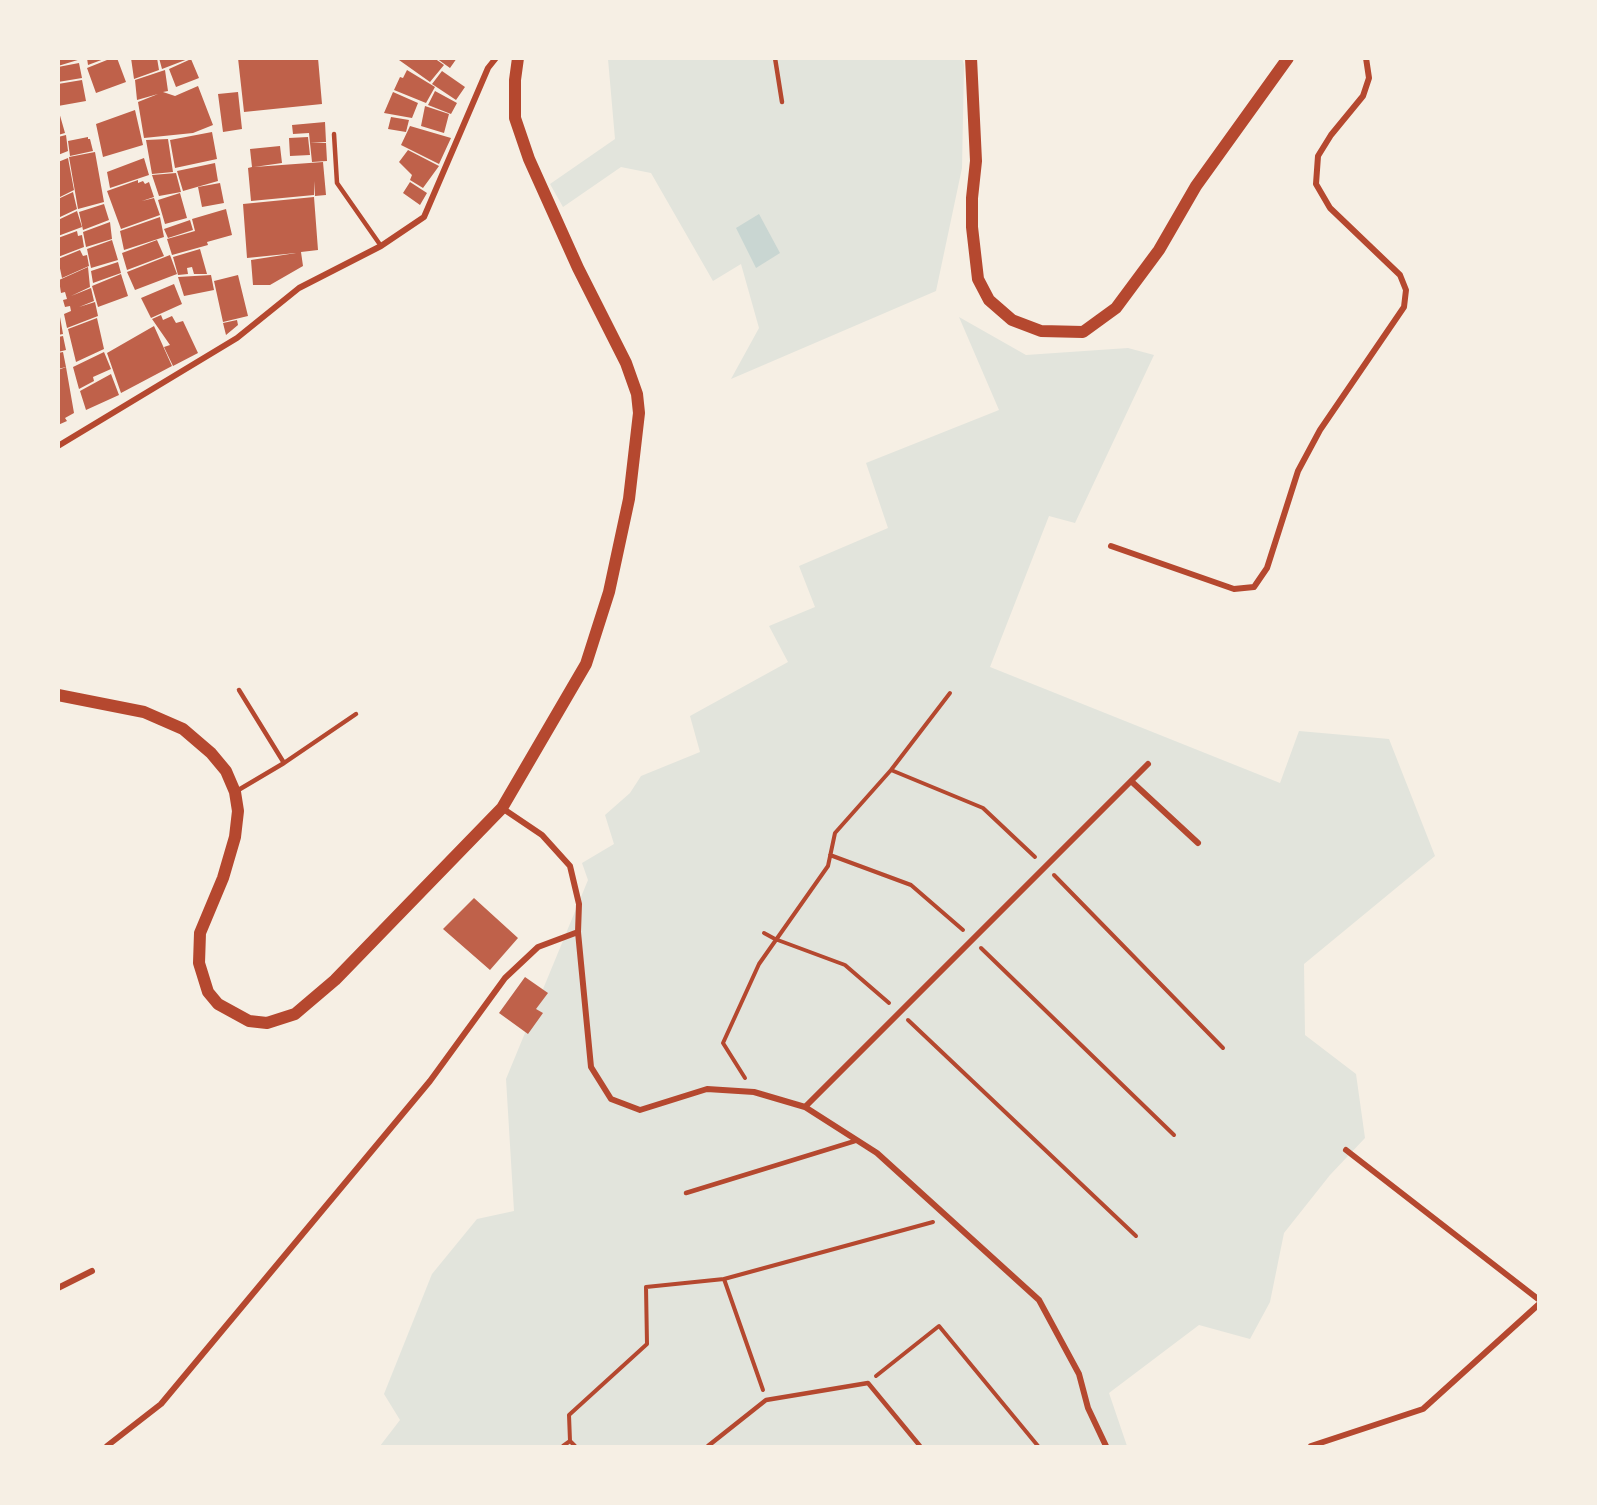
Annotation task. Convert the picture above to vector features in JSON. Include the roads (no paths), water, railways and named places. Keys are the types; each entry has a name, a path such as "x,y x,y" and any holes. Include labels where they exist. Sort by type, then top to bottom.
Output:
{"main road":[{"path":"58,695 144,712 183,729 211,753 226,771 235,792 238,811 235,837 223,878 200,933 199,963 208,992 218,1004 249,1021 267,1023 295,1014 335,980 394,916 502,808 586,664 609,592 626,510 639,413 637,394 626,363 578,268 529,159 515,118 515,80 518,58"},
{"path":"971,58 976,162 972,227 978,279 989,300 1012,320 1041,331 1083,332 1116,308 1159,250 1196,186 1288,58"}],"street":[{"path":"58,446 237,338 299,288 381,246 424,218 488,68 496,58"},
{"path":"1111,546 1234,589 1254,586 1267,568 1298,471 1320,430 1404,307 1406,290 1400,275 1330,208 1316,184 1318,156 1330,135 1363,96 1369,78 1366,58"},
{"path":"806,1107 1148,764"},
{"path":"1131,781 1197,843"},
{"path":"502,808 542,835 570,866 579,904 578,932 591,1067 611,1099 640,1110 707,1089 754,1092 806,1107 855,1141 877,1153 1040,1300 1079,1374 1088,1408 1106,1446"},
{"path":"106,1446 161,1404 430,1082 506,978 538,947 578,932"},
{"path":"1346,1150 1539,1299"},
{"path":"58,1288 92,1271"},
{"path":"1311,1446 1423,1409 1539,1305"}],"lane":[{"path":"775,58 782,102"},
{"path":"334,134 338,183 381,246"},
{"path":"239,690 284,763"},
{"path":"235,792 284,763 356,714"},
{"path":"686,1193 855,1141"},
{"path":"708,1446 766,1400 868,1383 920,1446"}]}
